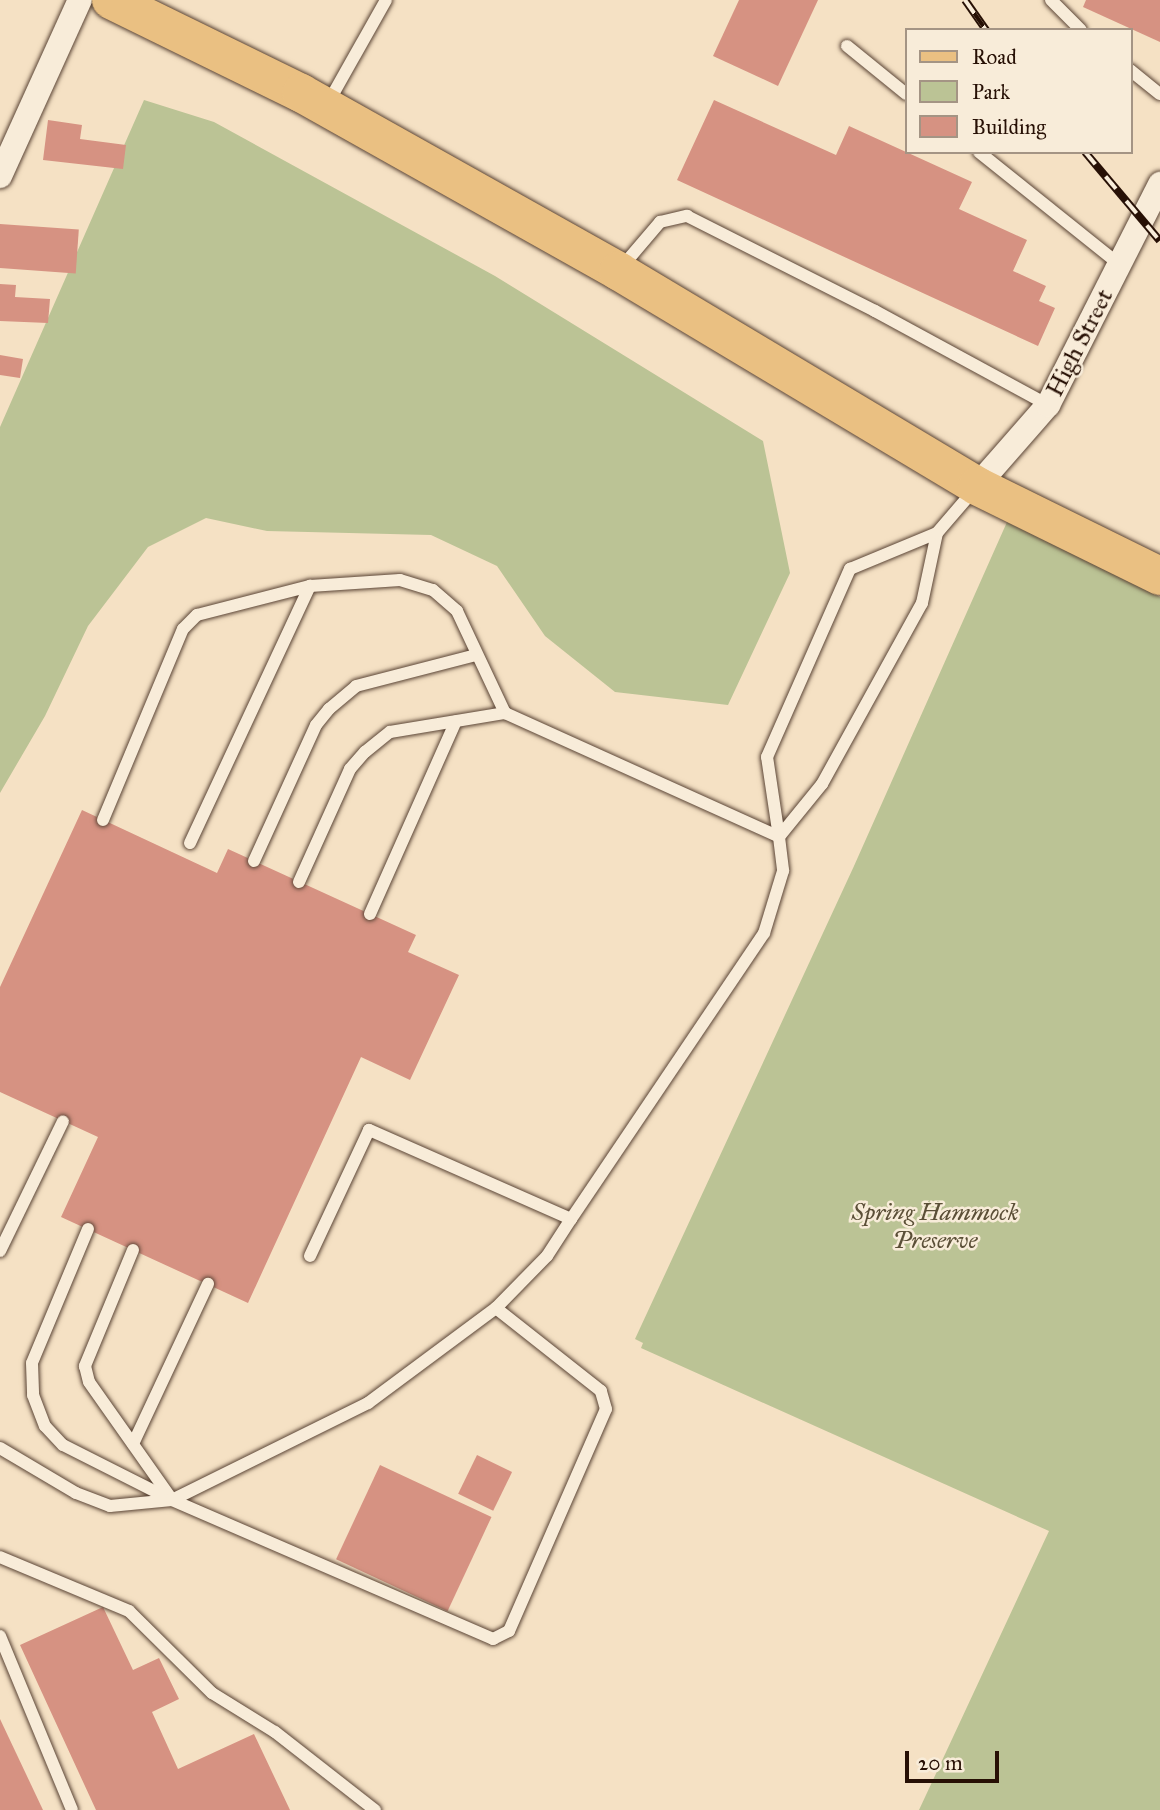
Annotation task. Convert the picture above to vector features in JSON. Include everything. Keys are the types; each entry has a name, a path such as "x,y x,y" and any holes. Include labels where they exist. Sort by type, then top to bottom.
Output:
{"main road":[{"path":"111,0 326,106 618,271 977,486 1160,576"}],"street":[{"path":"0,176 80,0"},
{"name":"High Street","path":"977,486 1048,405 1160,184"}],"lane":[{"path":"326,106 386,0"},
{"path":"1051,0 1079,28"},
{"path":"846,46 904,92"},
{"path":"1132,72 1160,94"},
{"path":"981,154 1120,265"},
{"path":"618,271 660,222 687,216 706,223 875,311 1048,405"},
{"path":"0,1448 76,1493 110,1506 172,1500 368,1403 496,1308 547,1256 764,933 783,871 766,757 850,569 937,533 977,486"},
{"path":"779,837 822,784 922,603 937,533"},
{"path":"103,820 183,629 197,615 310,586 400,580 433,590 457,611 505,713"},
{"path":"190,843 310,586"},
{"path":"254,861 316,725 329,709 356,686 477,655"},
{"path":"299,881 350,769 365,752 390,733 505,713 779,837"},
{"path":"370,914 456,722"},
{"path":"0,1251 63,1121"},
{"path":"310,1256 369,1130 571,1219"},
{"path":"88,1229 32,1363 33,1395 45,1426 64,1445 172,1500 493,1639 509,1631 606,1409 601,1391 496,1308"},
{"path":"132,1250 85,1366 89,1382 172,1500"},
{"path":"133,1444 208,1284"},
{"path":"0,1557 129,1611 212,1693 275,1732 375,1810"},
{"path":"0,1636 72,1810"}],"green space":[{"path":"144,100 214,122 495,276 763,441 790,573 728,705 615,692 545,636 497,566 431,535 267,531 206,518 148,547 88,626 45,716 0,793 0,427"},
{"name":"Spring Hammock Preserve","path":"1007,522 1160,597 1160,1810 919,1810 1049,1531 641,1348 643,1343 635,1339 854,866"}],"building":[{"path":"739,0 818,0 778,86 713,56"},
{"path":"1086,0 1160,0 1160,42 1132,28 1083,7"},
{"path":"714,100 836,155 849,126 904,151 904,154 910,154 972,182 959,209 1027,240 1013,271 1046,286 1039,301 1055,308 1038,346 677,180"},
{"path":"48,120 82,125 80,139 126,145 123,169 43,160"},
{"path":"0,224 79,230 76,273 0,268"},
{"path":"0,284 16,285 15,297 50,299 48,323 0,321"},
{"path":"0,355 23,359 20,378 0,375"},
{"path":"82,810 217,873 228,849 416,935 408,952 459,975 410,1080 361,1057 248,1303 61,1217 98,1137 0,1092 0,987"},
{"path":"477,1455 512,1472 493,1511 458,1494"},
{"path":"380,1465 491,1517 448,1611 336,1559"},
{"path":"103,1607 133,1670 159,1658 179,1699 152,1712 178,1769 254,1734 290,1810 96,1810 20,1645"},
{"path":"0,1719 43,1810 0,1810"}],"railway":[{"path":"965,0 985,28"},
{"path":"1087,154 1160,241"}]}
